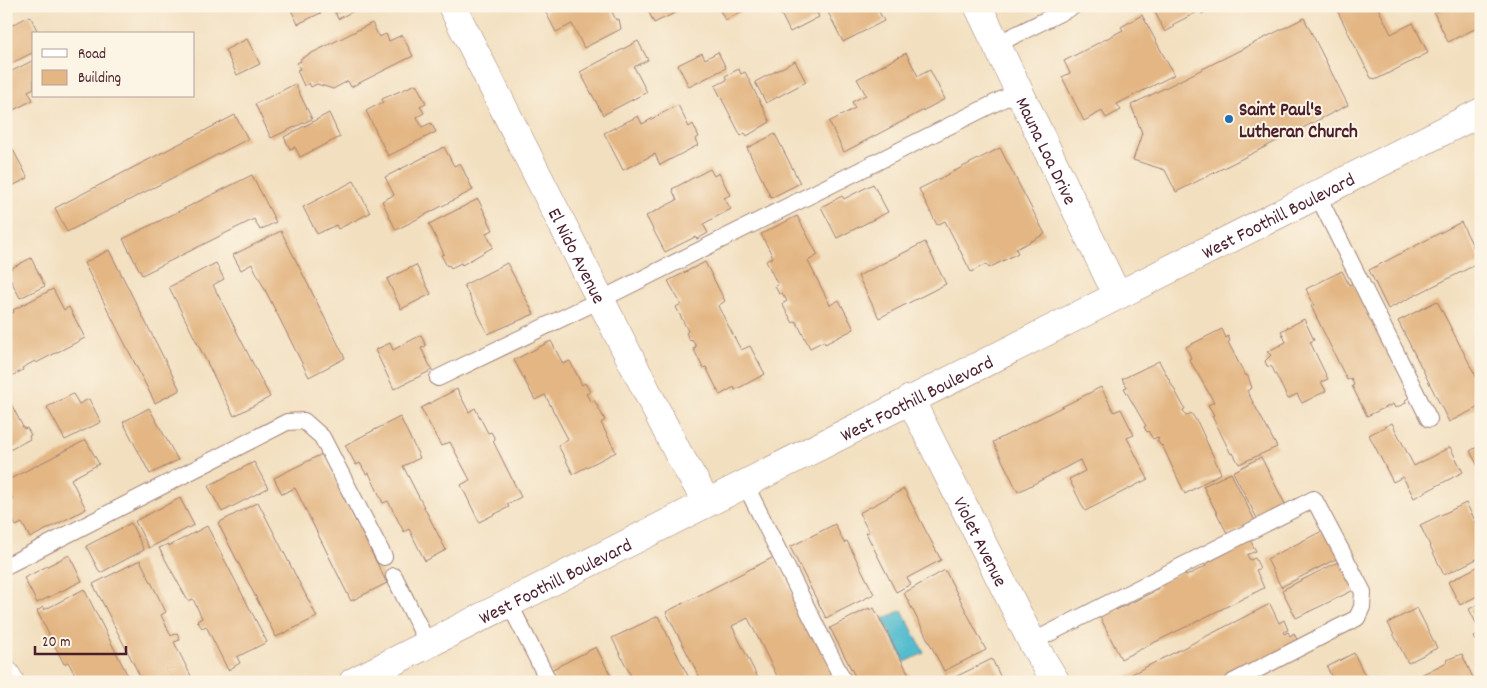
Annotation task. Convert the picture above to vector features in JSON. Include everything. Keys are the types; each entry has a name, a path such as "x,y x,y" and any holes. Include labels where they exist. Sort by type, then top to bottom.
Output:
{"main road":[{"name":"El Nido Avenue","path":"452,6 678,453 707,502"},
{"name":"Mauna Loa Drive","path":"978,6 1117,295"},
{"name":"West Foothill Boulevard","path":"370,678 428,644 1481,112"},
{"name":"Violet Avenue","path":"910,399 1032,642 1056,682"},
{"path":"6,675 10,682"}],"lane":[{"path":"997,44 1074,6"},
{"path":"438,378 600,300 1019,91"},
{"path":"1317,194 1429,420"},
{"path":"6,566 288,422 304,421 322,437 384,557"},
{"path":"745,484 844,682"},
{"path":"1032,642 1314,498 1363,592 1362,607 1357,618 1233,682"},
{"path":"394,576 428,644"},
{"path":"509,603 549,682"}],"water":[{"path":"902,610 924,653 905,662 883,619"}],"building":[{"path":"289,6 363,6 338,19 333,7 298,24"},
{"path":"554,6 609,6 616,20 619,19 621,29 584,48 572,24 556,32 545,11"},
{"path":"646,6 679,6 681,10 654,23"},
{"path":"718,6 753,6 725,20"},
{"path":"777,6 820,6 815,9 819,17 790,32"},
{"path":"825,6 876,6 884,21 843,42"},
{"path":"1152,6 1207,6 1208,10 1202,14 1201,10 1172,25 1174,27 1165,32"},
{"path":"1335,6 1377,6 1391,34 1413,23 1428,53 1377,79 1371,78"},
{"path":"1448,6 1481,6 1481,26 1448,42 1434,13"},
{"path":"1142,15 1174,75 1117,104 1121,110 1106,118 1102,111 1084,121 1062,77 1070,73 1064,61 1123,30 1121,27"},
{"path":"30,16 38,32 32,32 32,53 6,66 6,28"},
{"name":"Saint Paul's Lutheran Church","path":"1304,18 1348,105 1176,192 1165,170 1133,160 1142,133 1131,105"},
{"path":"372,23 379,37 386,34 389,41 402,35 413,56 351,87 348,81 333,89 317,84 311,87 309,83 304,86 297,70 300,69 297,63 301,61 300,59"},
{"path":"247,39 260,64 237,75 225,50"},
{"path":"638,41 648,60 634,67 647,92 603,115 580,72"},
{"path":"718,52 726,68 689,87 678,65 702,53 705,59"},
{"path":"906,53 918,76 930,70 945,99 844,152 829,122 855,108 852,102 866,95 857,79"},
{"path":"32,61 32,89 28,91 33,100 6,114 6,74"},
{"path":"795,61 806,82 766,103 755,82"},
{"path":"739,69 741,74 745,72 770,122 747,136 745,133 741,136 715,86 727,80 725,76"},
{"path":"295,84 312,119 271,138 255,104"},
{"path":"416,84 426,103 420,106 424,113 417,117 422,127 431,123 436,132 388,156 366,111 383,102 382,99"},
{"path":"678,105 689,127 693,124 699,137 695,139 698,145 660,165 655,154 623,170 604,133 638,116 642,124"},
{"path":"329,113 340,137 300,157 295,147 290,149 284,137"},
{"path":"235,115 248,139 67,232 55,208"},
{"path":"775,134 800,183 771,198 747,148"},
{"path":"444,147 454,166 460,163 473,190 396,230 382,201 394,195 385,177"},
{"path":"12,148 28,178 6,189 6,151"},
{"path":"1000,148 1045,234 1016,249 1018,253 989,268 986,264 971,272 945,221 937,225 919,189"},
{"path":"710,169 714,176 719,173 730,195 724,198 731,209 703,224 708,233 697,239 695,237 665,252 646,216 677,200 672,189"},
{"path":"252,175 276,222 260,230 254,219 142,275 123,239"},
{"path":"354,181 370,213 338,229 336,225 317,234 303,207"},
{"path":"873,184 888,212 837,238 821,207 842,196 844,199"},
{"path":"478,199 493,230 486,233 493,247 462,265 461,263 451,268 449,265 447,266 441,255 444,254 429,224"},
{"path":"797,216 818,255 808,261 830,305 839,300 854,329 825,344 824,341 810,348 796,321 793,323 782,304 787,301 782,293 779,294 775,286 778,285 766,261 773,257 761,234"},
{"path":"1461,222 1481,262 1388,309 1369,270"},
{"path":"281,231 345,358 309,377 252,264 241,270 233,255"},
{"path":"925,242 946,284 879,318 858,276"},
{"path":"109,250 180,390 155,403 84,263"},
{"path":"31,258 45,286 20,298 6,271"},
{"path":"705,262 725,301 718,306 741,350 750,346 765,374 735,390 734,387 720,395 706,367 703,368 693,348 696,347 692,339 690,341 686,333 688,331 676,307 681,304 668,281"},
{"path":"216,263 224,279 213,285 270,397 234,416 169,287"},
{"path":"507,263 534,314 488,334 464,285"},
{"path":"416,265 431,294 401,309 387,279"},
{"path":"1342,271 1349,285 1353,283 1410,397 1405,400 1406,403 1395,408 1393,404 1367,416 1352,386 1354,385 1351,378 1347,380 1311,306 1314,305 1306,289"},
{"path":"53,289 64,310 69,307 85,338 36,363 35,361 6,379 6,316 14,312 13,310"},
{"path":"1437,301 1481,386 1481,406 1449,422 1398,321"},
{"path":"1304,319 1314,340 1310,342 1328,379 1321,382 1326,391 1302,403 1297,394 1288,399 1272,367 1267,366 1265,361 1271,355 1267,352 1286,342 1281,331"},
{"path":"1222,329 1226,338 1228,336 1230,341 1228,342 1245,375 1249,379 1252,388 1247,391 1277,447 1239,464 1233,453 1231,454 1212,416 1214,415 1208,405 1214,402 1189,359 1191,358 1186,347"},
{"path":"421,335 426,346 421,348 432,370 394,389 375,350 390,343 393,350"},
{"path":"551,341 563,364 570,361 582,385 585,383 590,392 586,394 591,402 594,400 605,420 601,423 616,452 573,474 558,445 568,439 545,395 535,400 514,360"},
{"path":"1159,361 1185,409 1183,410 1186,416 1191,413 1198,423 1221,473 1185,494 1162,445 1157,440 1159,439 1157,437 1153,439 1144,427 1146,426 1124,388 1127,387 1122,379"},
{"path":"1101,387 1114,412 1121,409 1134,435 1127,438 1148,479 1085,511 1069,479 1085,471 1080,460 1018,492 993,442"},
{"path":"457,389 469,412 475,408 488,433 491,432 495,439 493,441 521,497 507,504 509,507 479,522 461,485 470,480 450,442 441,446 421,408"},
{"path":"73,394 79,404 89,399 101,422 65,440 47,407"},
{"path":"8,398 24,429 27,428 31,435 29,436 30,439 6,452"},
{"path":"149,408 178,460 150,474 123,422"},
{"path":"400,417 420,458 403,466 446,550 425,561 409,529 404,532 388,501 383,503 369,473 366,474 360,463 356,465 345,445"},
{"path":"1392,423 1414,466 1450,447 1463,472 1414,498 1403,477 1393,482 1369,435"},
{"path":"86,440 99,464 71,479 86,509 30,538 22,523 16,526 6,508 6,503 13,500 6,481"},
{"path":"1481,445 1481,472 1470,451"},
{"path":"322,454 387,583 351,601 295,488 282,494 274,478"},
{"path":"1261,457 1286,506 1258,520 1233,472"},
{"path":"254,462 268,488 222,512 208,486"},
{"path":"1231,473 1255,521 1228,535 1203,486"},
{"path":"904,489 941,560 907,578 911,584 896,592 866,533 869,532 859,513"},
{"path":"180,498 194,525 149,548 135,521"},
{"path":"258,502 317,617 276,637 218,523"},
{"path":"1466,503 1481,532 1481,557 1444,575 1420,525"},
{"path":"131,523 144,550 100,573 86,546"},
{"path":"835,524 844,543 847,541 874,594 826,618 790,547"},
{"path":"207,526 267,642 237,657 240,663 228,670 206,626 202,628 197,621 202,618 193,599 188,601 159,548 168,544 169,546"},
{"path":"1326,529 1340,557 1281,587 1267,559"},
{"path":"1250,540 1256,551 1247,555 1250,560 1255,558 1260,568 1256,570 1264,588 1121,659 1099,615 1114,607 1116,610 1155,591 1159,587 1158,584 1184,571 1186,576 1228,552 1227,549"},
{"path":"69,555 82,581 37,603 24,578"},
{"path":"774,557 838,682 780,682 748,618 732,626 760,682 702,682 666,612"},
{"path":"140,560 166,612 161,615 171,636 177,633 180,640 174,642 194,682 143,682 93,584"},
{"path":"1342,560 1356,589 1296,618 1282,590"},
{"path":"1479,566 1481,594 1460,605 1448,582"},
{"path":"945,570 986,650 944,671 904,593"},
{"path":"84,589 131,682 79,682 68,662 64,664 37,611 43,607 44,610"},
{"path":"1481,603 1481,633 1469,609"},
{"path":"1270,604 1279,623 1284,620 1288,630 1283,632 1284,634 1288,632 1290,636 1294,633 1299,644 1228,682 1128,682 1126,677"},
{"path":"869,608 870,610 874,608 913,682 858,682 830,628"},
{"path":"1417,608 1437,648 1408,663 1388,623"},
{"path":"658,616 691,682 634,682 612,638"},
{"path":"1481,634 1481,649 1474,637"},
{"path":"596,647 614,682 555,682 549,671"},
{"path":"1354,653 1367,680 1334,682 1327,667"},
{"path":"1462,654 1475,682 1417,682 1415,678 1447,662 1446,660"},
{"path":"992,659 1003,682 945,682"},
{"path":"1267,677 1270,682 1258,682"}],"place":[{"name":"Saint Paul's Lutheran Church","path":"1229,119"}]}
